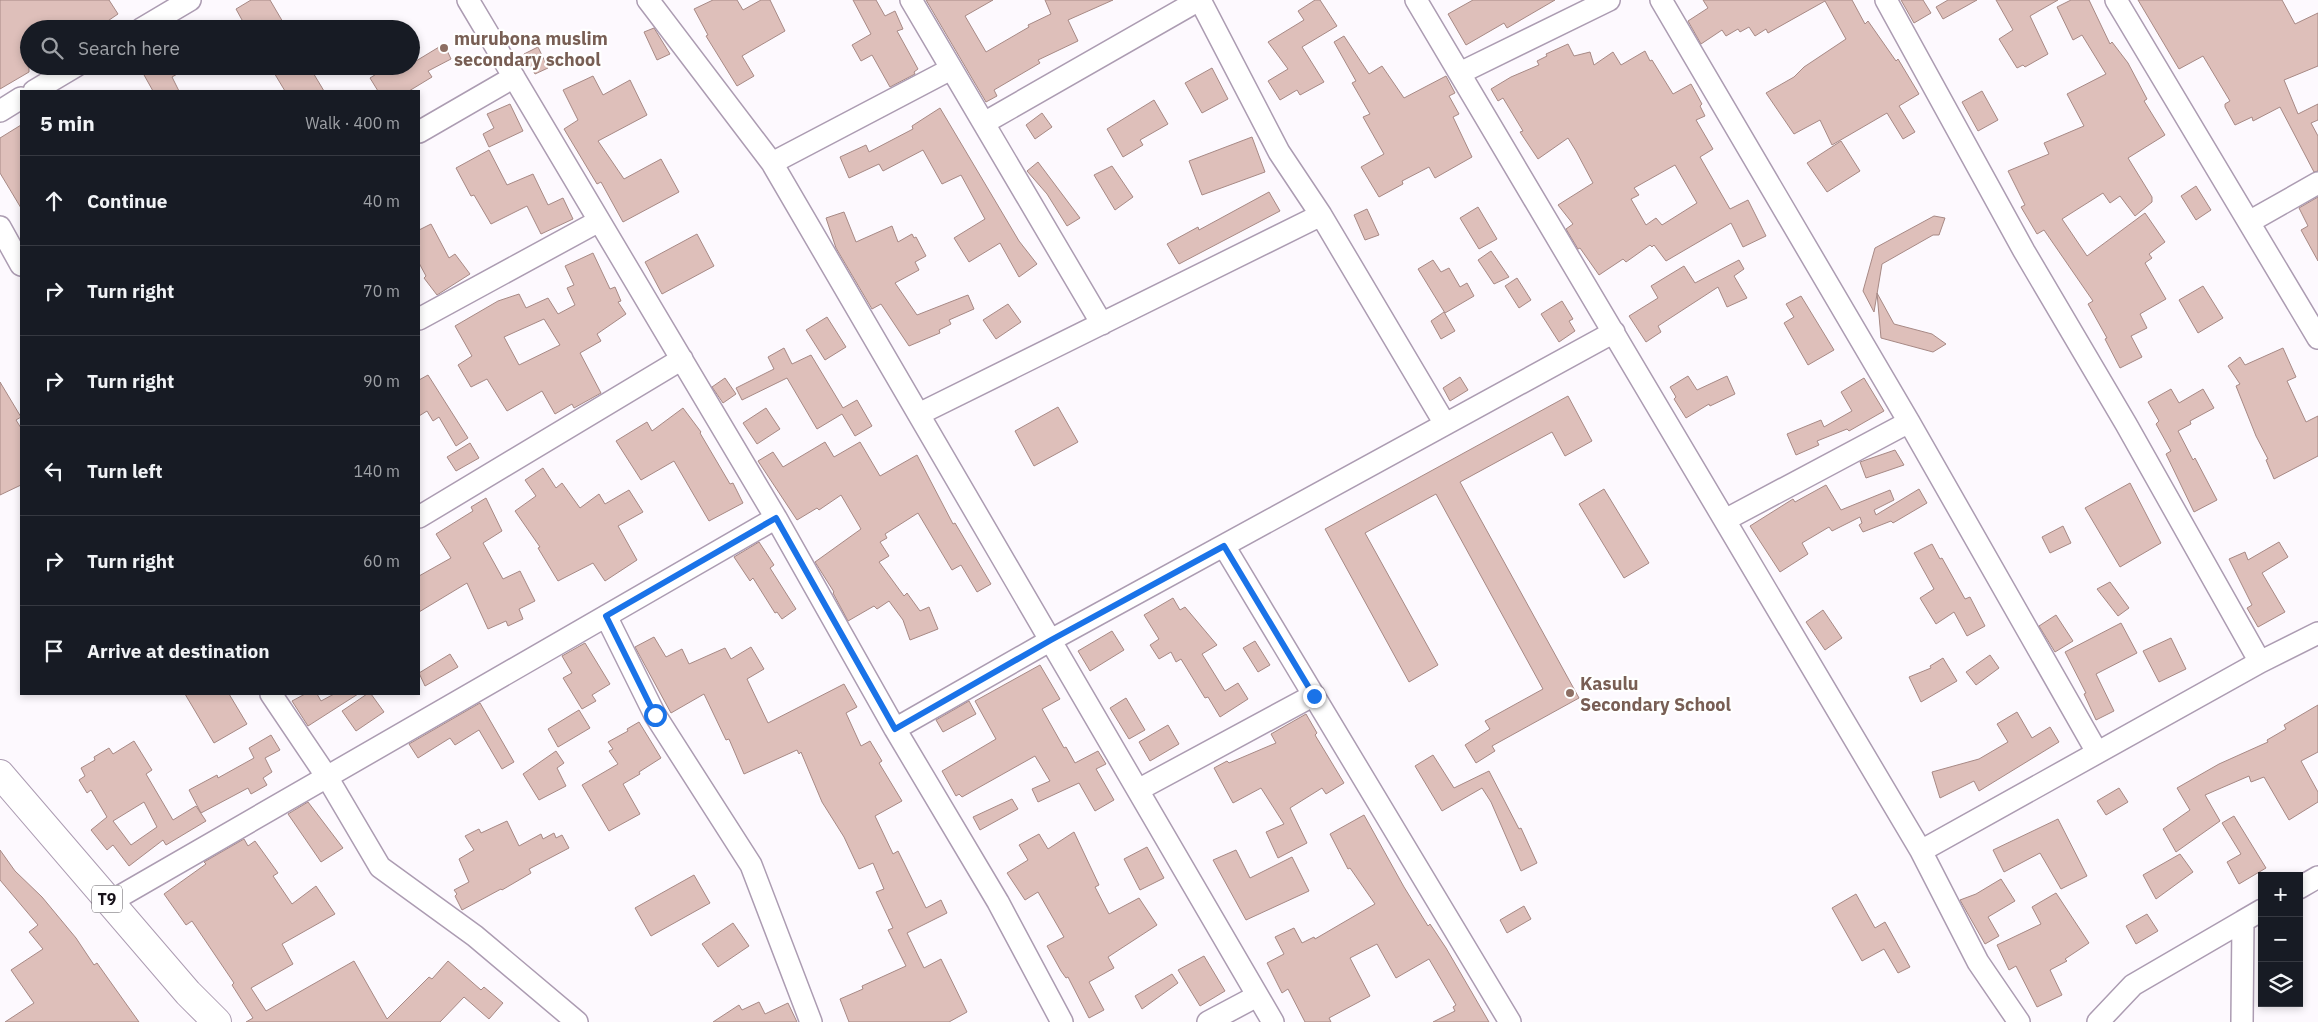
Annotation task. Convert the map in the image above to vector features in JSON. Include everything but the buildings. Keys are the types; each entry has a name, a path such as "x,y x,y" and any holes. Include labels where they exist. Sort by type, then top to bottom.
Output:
{"highway":[{"name":"T9","path":"0,774 188,993 217,1022"}],"street":[{"path":"156,20 190,0"},
{"path":"468,0 776,518 895,729 998,902 1062,1022"},
{"path":"648,0 772,163 1273,1022"},
{"path":"911,0 1102,324"},
{"path":"984,123 1200,0 1279,152 1321,214 1445,424"},
{"path":"1416,0 1921,850 1978,962 2019,1022"},
{"path":"1460,73 1609,0"},
{"path":"1661,0 1909,422 2097,752"},
{"path":"1886,0 2024,251 2126,424 2260,662"},
{"path":"2116,0 2318,338"},
{"path":"772,163 951,69"},
{"path":"36,90 61,75"},
{"path":"420,131 514,77"},
{"path":"0,111 20,99"},
{"path":"2248,222 2318,183"},
{"path":"919,414 1321,214"},
{"path":"420,318 599,221"},
{"path":"0,227 20,263"},
{"path":"895,729 1051,640 1614,332"},
{"path":"420,517 682,359"},
{"path":"1726,520 1909,422"},
{"path":"110,902 776,518"},
{"path":"1224,546 1510,1022"},
{"path":"606,616 655,715 752,865 811,1022"},
{"path":"1921,850 2260,662 2318,633"},
{"path":"273,695 327,777 380,868 475,936 577,1022"},
{"path":"1138,790 1314,696"},
{"path":"2303,886 2318,877"},
{"path":"2098,1022 2133,985 2258,912"},
{"path":"2242,1022 2243,921"},
{"path":"1208,1022 1258,996"}],"place":[{"name":"murubona muslim secondary school","path":"444,48"},
{"name":"Kasulu Secondary School","path":"1570,693"}],"route":[{"path":"655,715 606,616 776,518 895,729 1051,640 1224,546 1314,696"}]}
